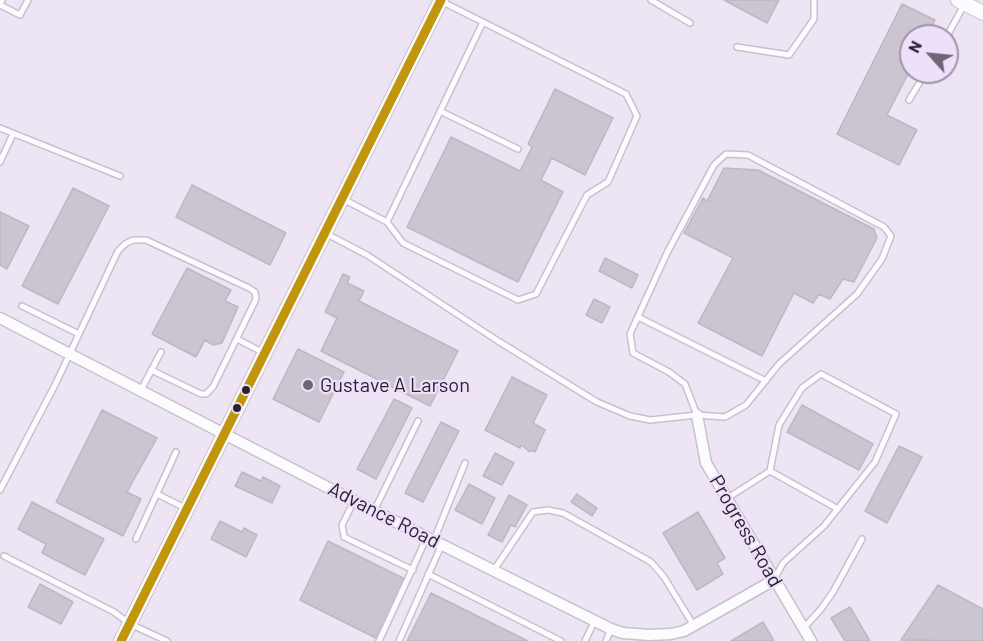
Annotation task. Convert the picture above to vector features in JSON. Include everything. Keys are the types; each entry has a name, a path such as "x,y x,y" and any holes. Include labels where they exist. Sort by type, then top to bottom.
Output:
{"street":[{"path":"121,641 441,0"},
{"path":"962,2 983,13"},
{"name":"Advance Road","path":"0,318 225,432 354,501 611,629 649,635 671,634 694,626 774,580"},
{"name":"Progress Road","path":"696,415 706,463 811,641"}],"lane":[{"path":"3,0 0,5 20,15 28,0"},
{"path":"341,198 387,222 403,243 518,300 536,294 587,195 608,182 637,116 626,94 441,0"},
{"path":"651,0 690,23"},
{"path":"737,47 789,55 814,19 814,0"},
{"path":"952,24 962,2"},
{"path":"387,222 483,22"},
{"path":"909,100 919,84"},
{"path":"440,111 518,149"},
{"path":"0,128 120,176"},
{"path":"0,162 13,134"},
{"path":"324,233 367,255 498,341 597,402 630,416 650,420 696,415 725,417 746,405 779,364 857,294 882,260 891,236 884,227 748,155 726,154 714,165 667,253 630,334 633,353 669,372 685,384 696,415"},
{"path":"0,490 70,353 118,251 133,240 146,240 249,288 255,292 256,299 213,387 206,394 201,394 151,370"},
{"path":"22,306 79,334"},
{"path":"638,316 765,381"},
{"path":"237,339 264,352"},
{"path":"141,390 161,352"},
{"path":"726,499 770,471 779,425 802,388 821,374 896,414 876,462 824,526 783,563 774,580"},
{"path":"374,511 418,421"},
{"path":"136,539 176,452"},
{"path":"399,641 428,574 434,540 465,463"},
{"path":"770,471 838,509"},
{"path":"157,494 187,509"},
{"path":"354,501 342,525 344,537 412,570"},
{"path":"494,570 533,512 548,510 563,513 651,562 664,577 694,626"},
{"path":"803,628 833,592 862,538"},
{"path":"379,641 412,570 434,540"},
{"path":"4,556 114,612 157,639 166,641"},
{"path":"428,574 561,641"},
{"path":"585,641 594,622"},
{"path":"606,641 611,629"}],"building":[{"path":"724,0 779,0 767,23"},
{"path":"902,4 935,20 933,24 899,24 899,84 903,84 887,115 917,130 899,165 837,134"},
{"path":"555,89 613,118 585,175 552,158 541,180 563,192 518,282 407,227 451,137 520,171 532,147 528,144"},
{"path":"724,168 758,170 874,229 877,238 854,282 843,279 830,299 819,294 813,303 794,293 762,356 698,323 733,258 684,233 703,198 707,201"},
{"path":"192,185 286,233 270,265 176,217"},
{"path":"73,188 109,206 58,304 22,286"},
{"path":"0,212 29,226 7,269 0,265"},
{"path":"605,258 638,275 632,288 599,271"},
{"path":"187,268 231,290 225,301 238,307 222,343 213,345 205,340 196,357 152,334"},
{"path":"343,274 350,277 347,283 364,291 359,301 458,351 430,406 321,351 337,318 325,312"},
{"path":"594,299 610,307 602,323 586,315"},
{"name":"Gustave A Larson","path":"298,349 344,372 319,422 273,399"},
{"path":"512,377 547,395 533,423 545,430 535,452 531,450 530,452 521,445 520,448 485,430"},
{"path":"394,399 412,408 376,479 357,469"},
{"path":"802,405 873,444 859,470 787,432"},
{"path":"102,410 157,438 127,492 141,499 123,536 56,502"},
{"path":"441,422 459,431 423,502 405,493"},
{"path":"899,446 922,457 887,523 865,511"},
{"path":"495,453 514,463 502,485 483,476"},
{"path":"242,472 261,481 263,477 280,486 272,503 235,486"},
{"path":"469,484 495,498 482,524 455,510"},
{"path":"577,494 597,508 592,516 571,502"},
{"path":"509,495 527,505 515,527 511,525 502,542 488,535"},
{"path":"32,502 104,539 85,575 42,553 46,544 18,529"},
{"path":"698,512 725,558 717,563 723,574 697,590 663,533"},
{"path":"220,521 242,532 244,528 257,535 246,557 211,539"},
{"path":"328,541 405,579 376,638 300,600"},
{"path":"40,584 73,602 61,624 28,607"},
{"path":"938,585 983,609 983,641 901,640"},
{"path":"431,593 528,641 407,641"},
{"path":"850,607 870,641 845,641 831,618"},
{"path":"763,622 774,641 731,641"}],"transit line":[{"path":"121,641 441,0"}],"place":[{"name":"Gustave A Larson","path":"308,385"}]}
